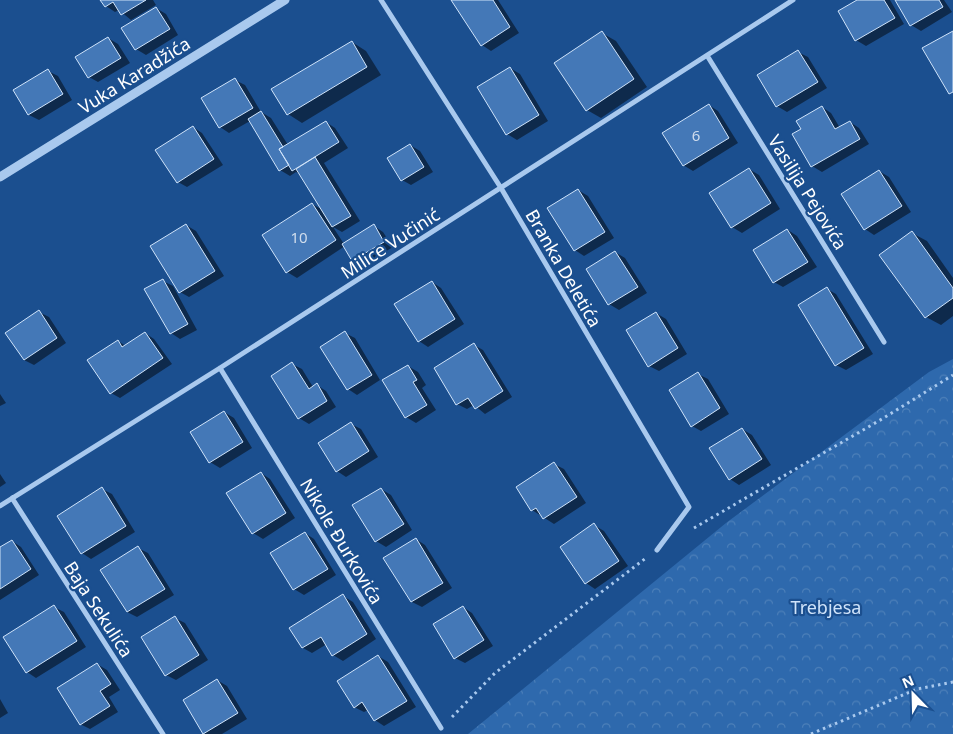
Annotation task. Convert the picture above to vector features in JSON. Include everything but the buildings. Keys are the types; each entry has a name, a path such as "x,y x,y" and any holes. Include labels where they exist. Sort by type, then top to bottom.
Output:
{"street":[{"name":"Vuka Karadžića","path":"0,177 285,0"},
{"name":"Branka Deletića","path":"381,0 501,188 689,507 657,550"},
{"name":"Milice Vučinić","path":"0,506 708,57 793,0"},
{"name":"Vasilija Pejovića","path":"708,57 884,342"},
{"name":"Nikole Đurkovića","path":"220,368 440,728"},
{"name":"Baja Sekulića","path":"12,498 163,734"}],"path":[{"path":"690,530 882,419 953,375"},
{"path":"440,728 495,673 657,550"},
{"path":"811,734 917,689 953,682"}],"green space":[{"name":"Trebjesa","path":"953,359 953,734 468,734 726,523 929,372"}]}
